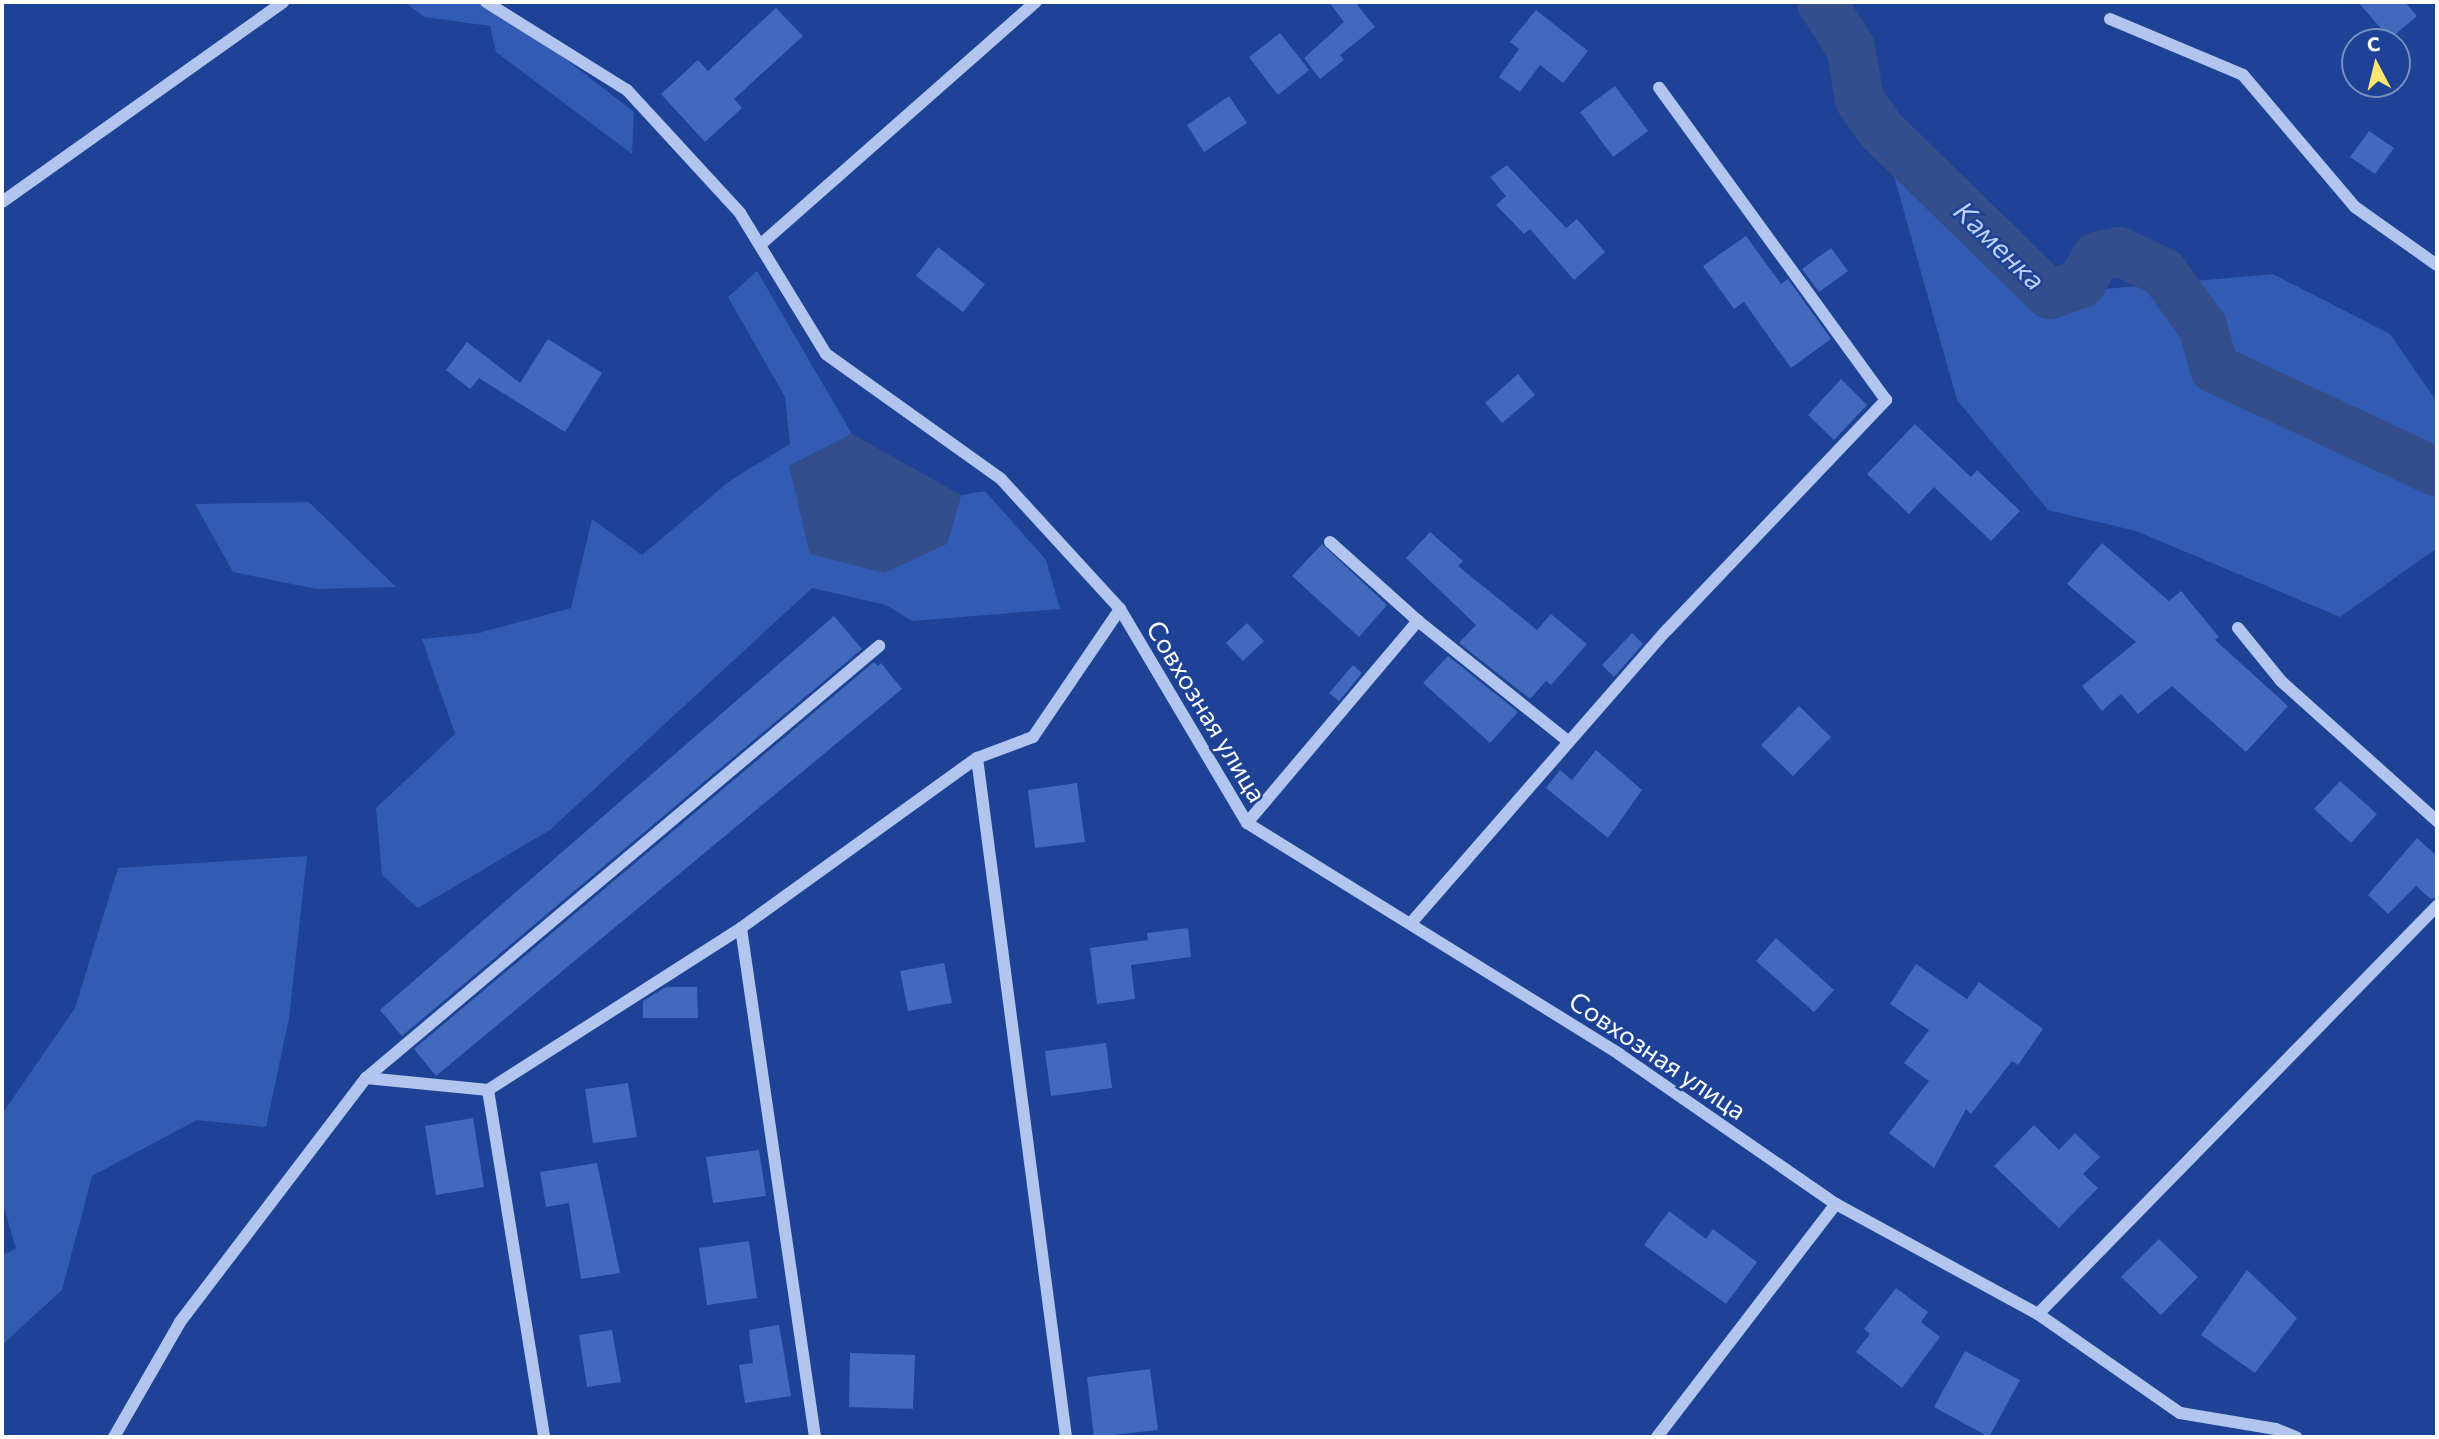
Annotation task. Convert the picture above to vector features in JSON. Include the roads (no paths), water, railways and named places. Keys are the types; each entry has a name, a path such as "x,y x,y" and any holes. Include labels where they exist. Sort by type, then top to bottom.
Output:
{"street":[{"path":"2,202 284,2"},
{"name":"Совхозная улица","path":"486,2 627,90 740,213 827,354 1001,479 1120,609 1247,823 1619,1054 1836,1204 2038,1314 2180,1413 2276,1429 2296,1437"},
{"path":"760,245 1036,2"},
{"path":"2110,19 2244,75 2356,207 2437,265"},
{"path":"1411,923 1667,630 1886,400 1660,88"},
{"path":"1330,542 1418,621 1569,743"},
{"path":"366,1078 488,1090 741,928 977,758 1032,737 1120,609"},
{"path":"1247,823 1418,621"},
{"path":"2238,628 2281,681 2437,821"},
{"path":"114,1437 180,1322 366,1078 880,646"},
{"path":"977,758 1066,1437"},
{"path":"2038,1314 2437,906"},
{"path":"741,928 815,1437"},
{"path":"488,1090 544,1437"},
{"path":"1657,1437 1836,1204"}],"waterway":[{"name":"Каменка","path":"1821,2 1850,47 1859,99 1881,130 2049,294 2081,283 2096,256 2119,251 2163,272 2202,326 2214,368 2437,472"}]}
